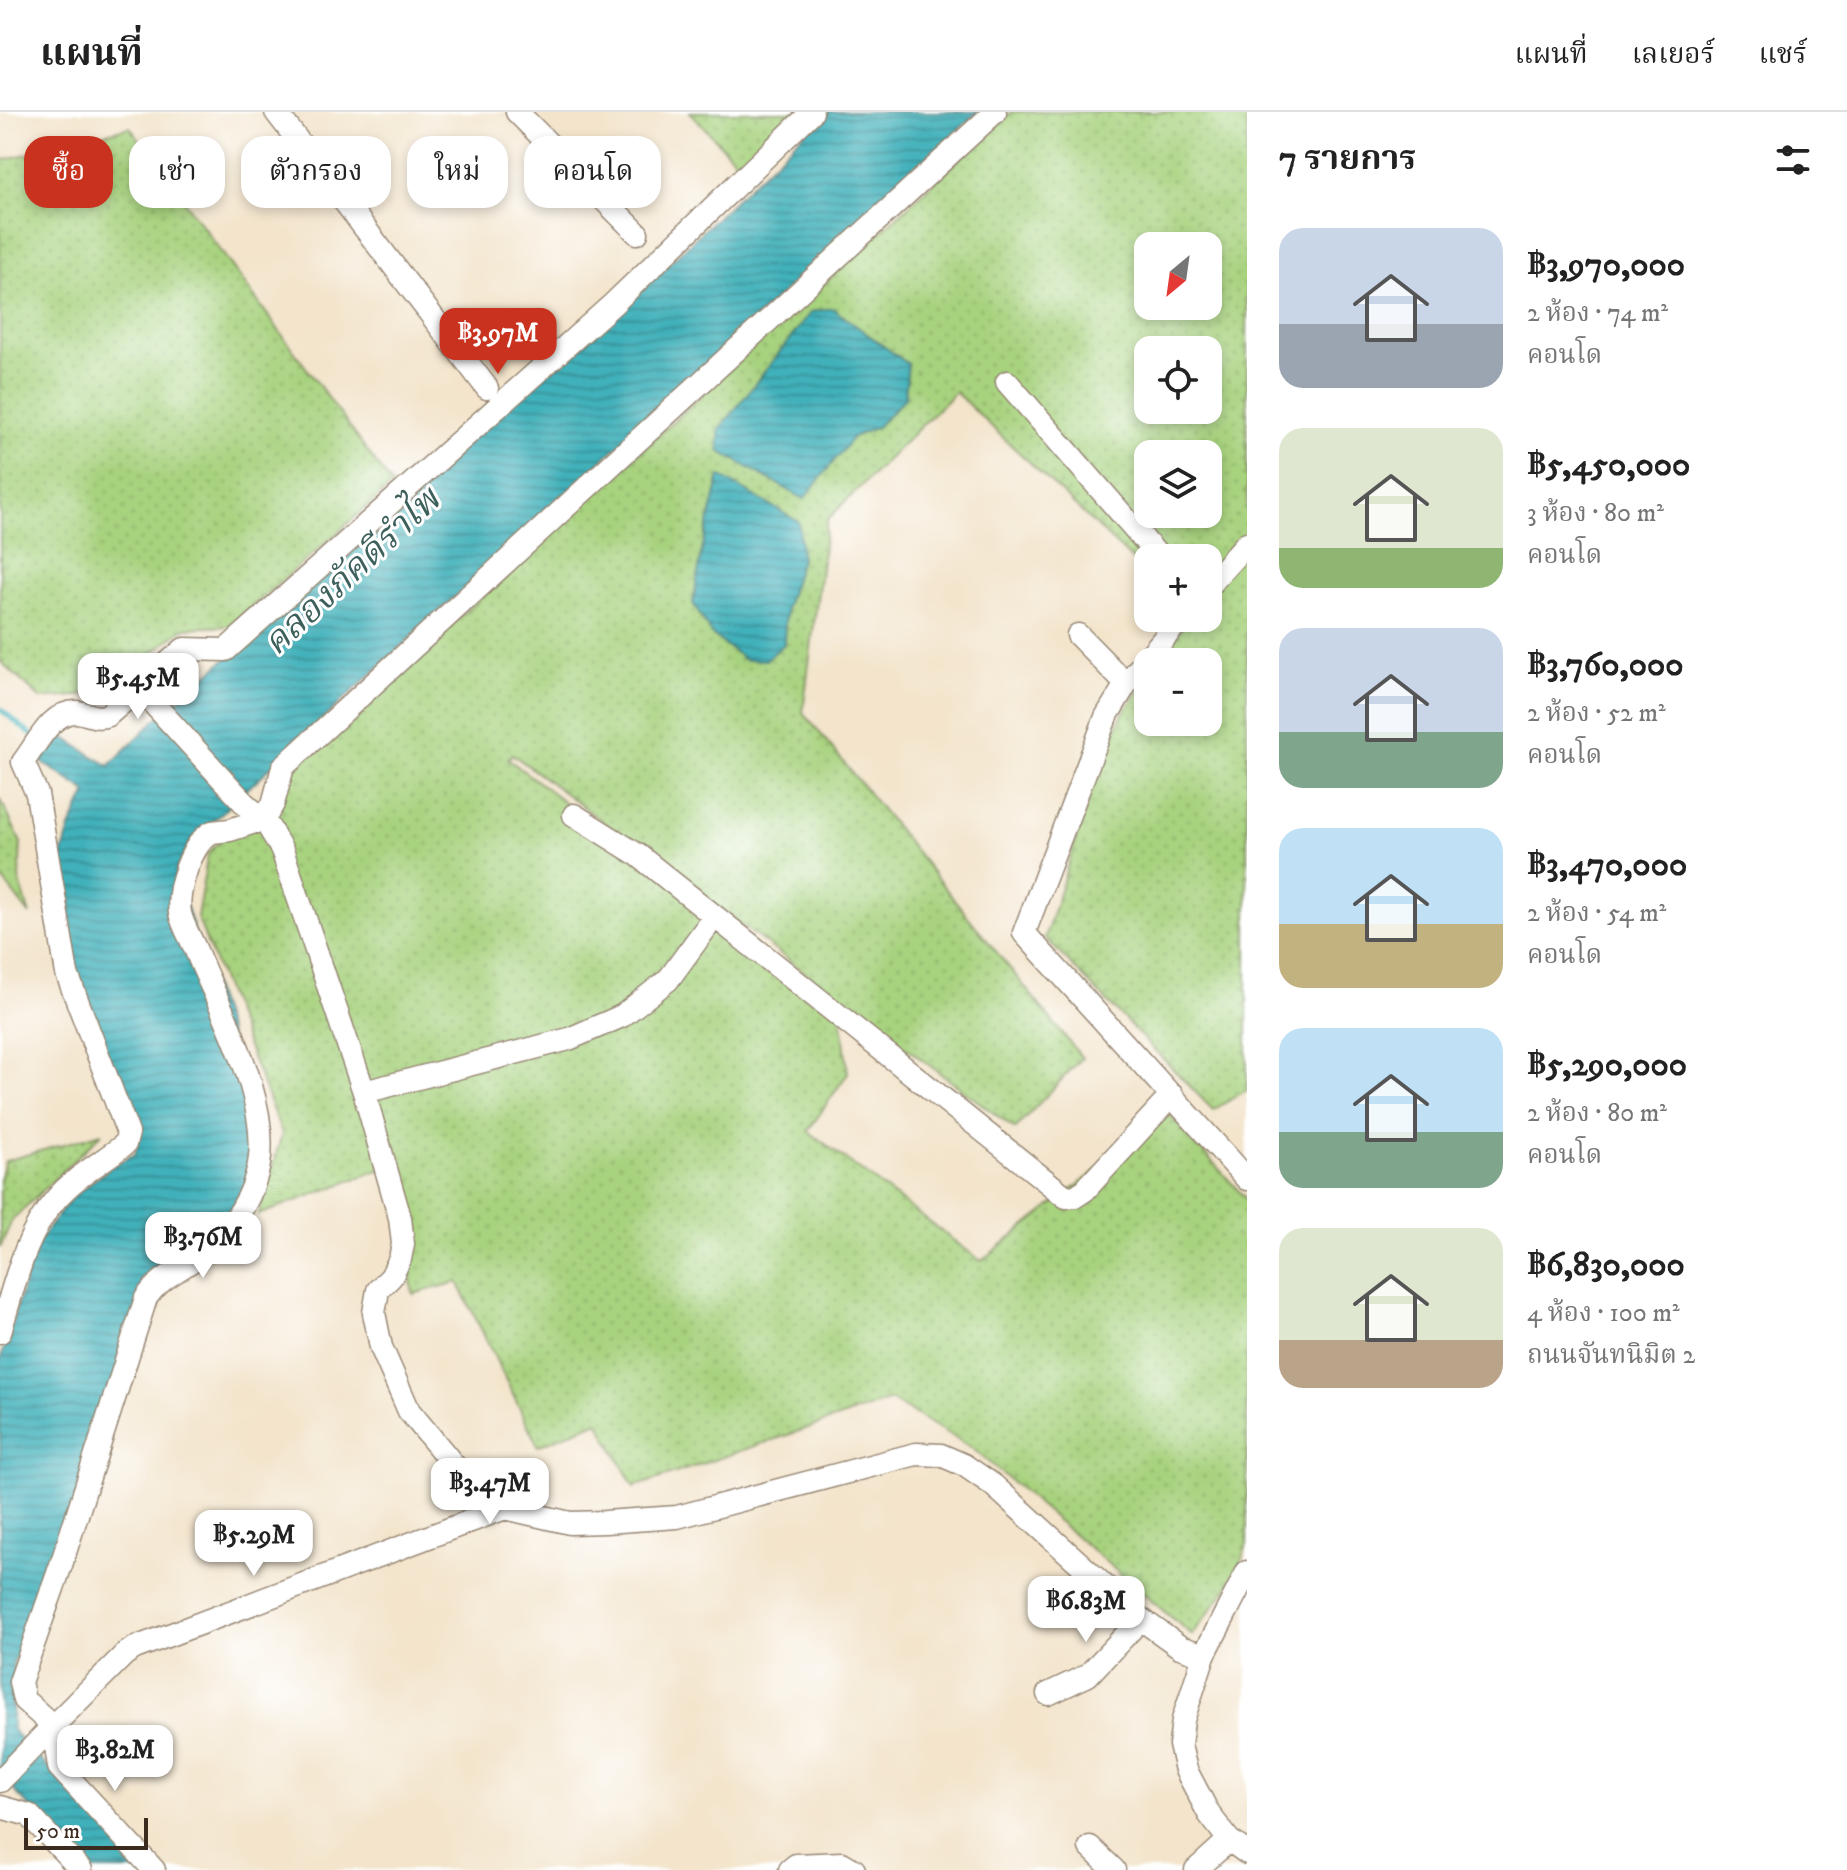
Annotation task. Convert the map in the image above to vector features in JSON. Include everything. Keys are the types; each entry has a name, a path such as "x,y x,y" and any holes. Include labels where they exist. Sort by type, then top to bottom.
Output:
{"street":[{"path":"276,112 487,388"},
{"path":"517,112 637,233"},
{"path":"0,1332 26,1249 39,1223 56,1198 125,1144 128,1133 67,974 37,794 23,764 27,756 56,717 76,712 101,718 147,696 184,649 226,650 613,304 812,112"},
{"path":"154,1870 59,1767 49,1731 24,1700 20,1682 62,1562 146,1298 162,1280 223,1236 248,1199 257,1175 262,1149 260,1116 239,1056 180,915 179,890 196,847 207,834 230,830 273,804 283,767 995,112"},
{"path":"1007,382 1148,544"},
{"path":"1222,571 1247,543"},
{"path":"1169,632 1126,684 1106,717 1024,933 1247,1179"},
{"path":"1078,635 1126,684"},
{"path":"147,696 256,813 282,850 364,1092 400,1218 403,1244 400,1259 391,1277 378,1290 374,1313 381,1347 409,1411 467,1481 505,1508 570,1523 677,1517 916,1454 941,1455 964,1465 993,1485 1141,1619 1180,1647 1204,1655"},
{"path":"574,815 638,855 1066,1197 1076,1196 1085,1190 1172,1095"},
{"path":"364,1092 569,1039 622,1016 668,980 714,917"},
{"path":"0,1781 125,1654 135,1648 505,1508"},
{"path":"1196,1870 1238,1846 1196,1793 1180,1745 1183,1720 1204,1655 1247,1572"},
{"path":"1048,1694 1088,1675 1141,1619"},
{"path":"0,1807 29,1815 81,1870"},
{"path":"1090,1847 1114,1870"},
{"path":"790,1870 796,1865 842,1863 854,1870"}],"green space":[{"path":"690,112 797,112 741,167"},
{"path":"1011,112 1247,112 1247,1090 1213,1110 1045,938 1090,794 1122,715 1134,697 1134,736 1222,736 1222,648 1168,648 1179,632 1222,632 1222,544 1134,544 1134,562 955,392 827,520 803,712 1082,1058 1015,1129 512,754 508,759 841,1013 848,1073 808,1131 981,1261 1169,1114 1247,1200 1247,1544 1237,1575 1192,1635 972,1448 891,1400 634,1487 598,1421 538,1446 458,1282 413,1294 395,1164 258,1215 282,1134 197,917 208,853 264,796"},
{"path":"130,127 137,136 129,136 129,208 189,208 392,485 230,626 185,628 97,694 41,699 0,661 0,161 24,155 24,208 113,208 113,136 96,136"},
{"path":"0,798 21,843 19,878 30,915 0,876"},
{"path":"102,1133 12,1220 0,1248 0,1180 5,1161"}],"water":[{"name":"คลองภัคดีรำไพ","path":"826,112 978,112 189,843 175,872 251,1102 249,1184 214,1239 157,1272 49,1581 13,1663 12,1730 146,1870 91,1870 0,1776 0,1362 31,1260 42,1236 73,1196 112,1166 135,1154 139,1139 71,969 58,869 70,828 87,792 34,757 48,738 54,741 59,734 109,766 153,722 275,616 468,437 583,346"},
{"path":"832,308 908,364 905,398 877,427 853,437 804,499 719,451 719,430 811,312"},
{"path":"720,476 799,522 801,559 786,607 784,644 766,660 745,660 712,635 693,603"}],"waterway":[{"path":"0,709 33,736"}]}
